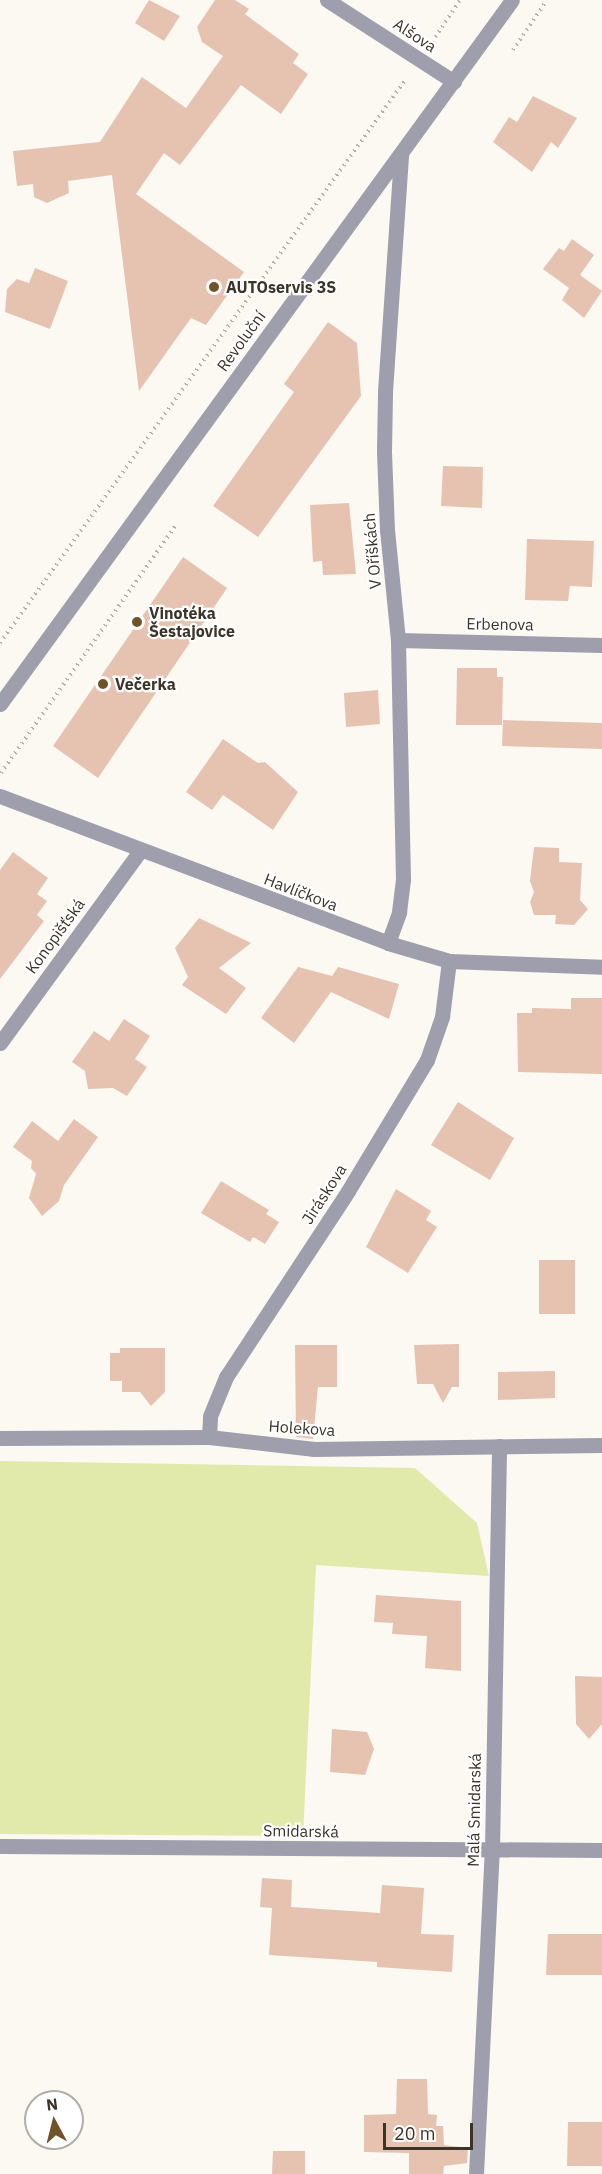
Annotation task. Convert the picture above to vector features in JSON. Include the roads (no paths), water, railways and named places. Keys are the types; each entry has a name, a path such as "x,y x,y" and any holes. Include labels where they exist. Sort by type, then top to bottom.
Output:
{"street":[{"name":"Alšova","path":"327,0 454,82"},
{"name":"Revoluční","path":"0,704 512,0"},
{"name":"V Oříškách","path":"388,944 402,897 403,880 398,640 387,530 384,451 385,392 401,154"},
{"name":"Erbenova","path":"398,640 602,645"},
{"name":"Havlíčkova","path":"0,796 388,944 449,961 602,967"},
{"name":"Konopišťská","path":"0,1043 140,850"},
{"name":"Jiráskova","path":"209,1437 210,1416 226,1377 348,1191 427,1060 442,1017 449,961"},
{"name":"Holekova","path":"0,1438 209,1437 314,1449 602,1445"},
{"name":"Malá Smidarská","path":"476,2174 492,1851 499,1446"},
{"name":"Smidarská","path":"0,1846 602,1850"}],"place":[{"name":"AUTOservis 3S","path":"214,287"},
{"name":"Vinotéka Šestajovice","path":"137,622"},
{"name":"Večerka","path":"103,684"}]}
